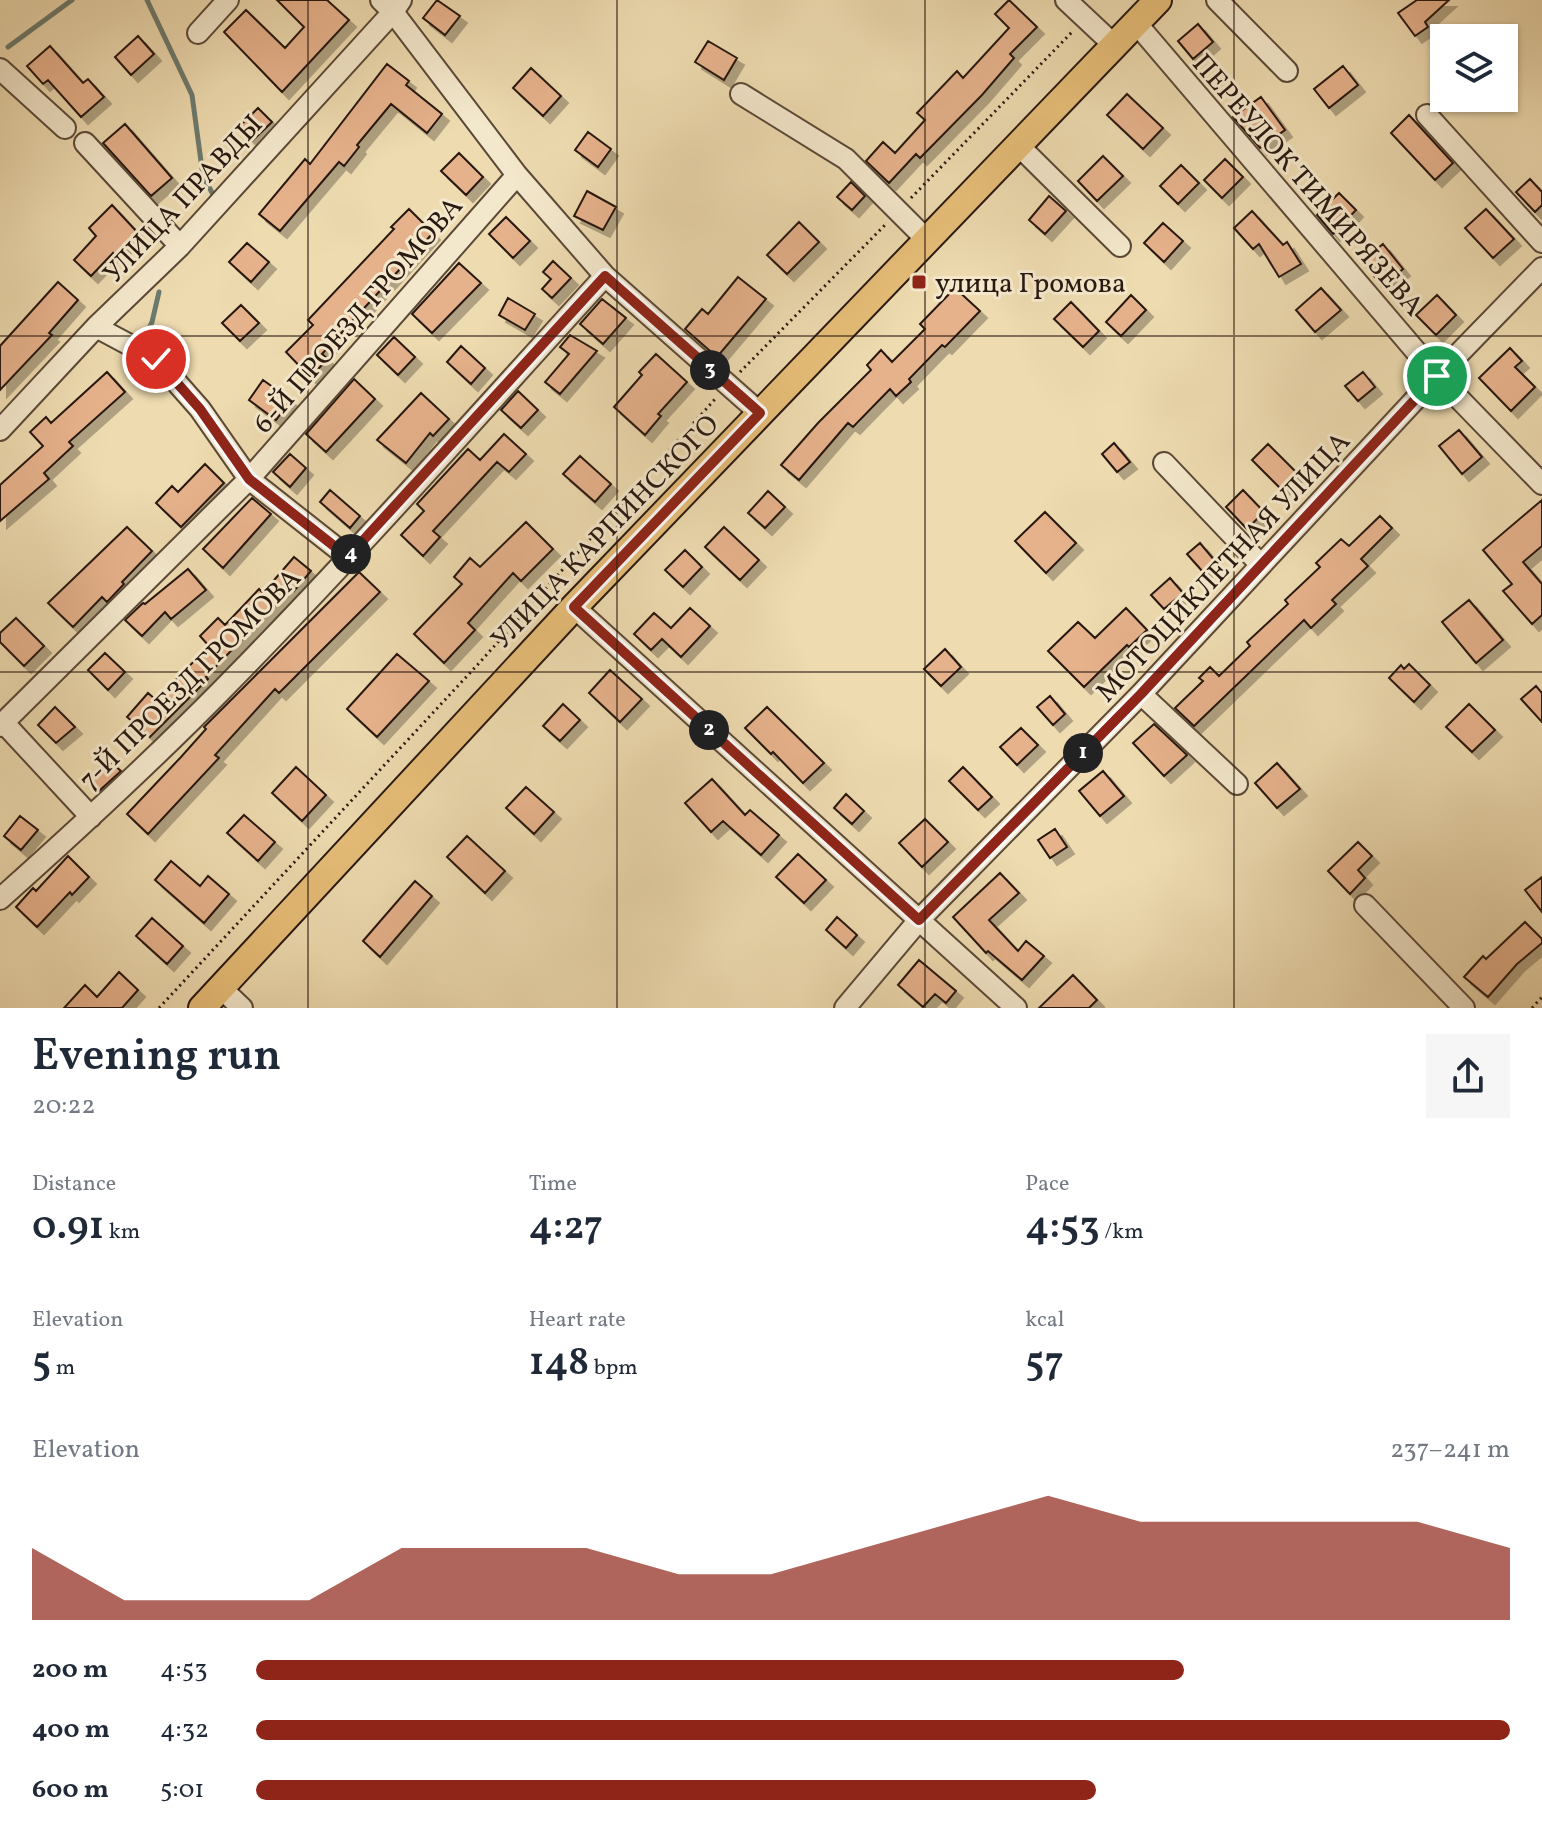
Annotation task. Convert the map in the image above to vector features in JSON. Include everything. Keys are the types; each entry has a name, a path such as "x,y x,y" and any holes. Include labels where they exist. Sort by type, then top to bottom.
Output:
{"main road":[{"name":"УЛИЦА КАРПИНСКОГО","path":"202,1008 574,607 1158,0"}],"street":[{"path":"198,33 228,0"},
{"path":"1066,0 1114,45"},
{"path":"1217,0 1287,71"},
{"path":"392,4 517,175 605,276 760,413"},
{"name":"УЛИЦА ПРАВДЫ","path":"0,430 96,327 180,246 392,4"},
{"name":"ПЕРЕУЛОК ТИМИРЯЗЕВА","path":"1136,23 1437,376 1542,484"},
{"path":"0,69 65,128"},
{"path":"741,94 846,159 927,240"},
{"path":"1427,115 1542,242"},
{"path":"85,143 180,246"},
{"path":"1018,145 1120,246"},
{"name":"6-Й ПРОЕЗД ГРОМОВА","path":"2,724 249,479 517,175"},
{"name":"МОТОЦИКЛЕТНАЯ УЛИЦА","path":"845,1008 919,920 1141,694 1437,376 1542,268"},
{"name":"7-Й ПРОЕЗД ГРОМОВА","path":"0,899 91,817 221,690 348,557 605,276"},
{"path":"96,327 156,359 200,409 249,479 348,557"},
{"path":"1164,463 1261,565"},
{"path":"574,607 1016,1008"},
{"path":"1141,694 1237,784"},
{"path":"2,724 91,817"},
{"path":"1365,905 1464,1008"},
{"path":"221,988 242,1008"}],"path":[{"path":"159,1008 481,661 727,385 1085,18"},
{"path":"1532,1008 1542,997"}],"building":[{"path":"277,0 327,0 349,20 282,92 224,32 246,10 285,48 304,27"},
{"path":"437,0 460,16 445,35 423,18"},
{"path":"1009,0 1037,27 1010,54 1014,58 982,95 920,158 916,154 889,183 866,161 883,142 895,153 925,120 917,113 957,71 963,78 1009,28 995,14"},
{"path":"1417,0 1449,0 1425,22 1428,27 1415,36 1398,13"},
{"path":"1198,24 1213,42 1193,59 1178,41"},
{"path":"138,36 154,54 131,75 115,57"},
{"path":"708,41 737,58 724,80 695,62"},
{"path":"50,46 83,83 88,79 104,97 81,117 48,80 43,84 27,66"},
{"path":"387,64 409,81 406,85 442,114 427,133 391,104 344,166 339,162 280,231 259,214 305,159 310,164"},
{"path":"1343,66 1358,85 1329,108 1314,89"},
{"path":"531,68 561,96 543,116 513,88"},
{"path":"1127,94 1163,128 1143,149 1107,115"},
{"path":"1261,97 1285,130 1260,148 1233,117"},
{"path":"258,108 272,122 252,141 239,127"},
{"path":"1409,115 1453,163 1435,180 1391,133"},
{"path":"125,124 172,178 151,196 103,143"},
{"path":"588,132 611,149 598,167 575,150"},
{"path":"459,153 483,177 466,195 441,171"},
{"path":"1103,156 1123,176 1097,201 1078,181"},
{"path":"1225,159 1243,177 1222,198 1204,180"},
{"path":"1181,165 1199,183 1178,204 1160,186"},
{"path":"1530,179 1542,192 1542,205 1535,212 1516,192"},
{"path":"851,182 865,196 852,210 837,197"},
{"path":"587,191 616,207 603,230 574,216"},
{"path":"1339,193 1356,210 1333,234 1317,215"},
{"path":"1049,196 1066,211 1045,234 1029,220"},
{"path":"112,205 138,233 91,276 74,260 96,236 89,228"},
{"path":"409,209 433,233 322,354 328,359 310,377 286,352 313,325 308,320"},
{"path":"1486,209 1514,239 1493,258 1465,228"},
{"path":"1252,211 1283,245 1287,242 1301,264 1279,277 1259,244 1253,249 1234,228"},
{"path":"506,217 530,241 513,258 489,234"},
{"path":"799,222 819,242 787,274 767,255"},
{"path":"1163,223 1183,241 1164,262 1144,243"},
{"path":"247,243 269,262 251,282 229,262"},
{"path":"1383,244 1403,269 1382,286 1362,261"},
{"path":"553,261 571,278 552,298 542,289 551,279 543,272"},
{"path":"459,263 481,283 432,333 412,314"},
{"path":"738,277 766,299 717,357 685,329 702,309 708,314"},
{"path":"58,282 78,300 49,333 52,335 0,390 0,346"},
{"path":"955,288 980,311 945,347 942,345 909,379 911,382 896,396 890,389 853,427 848,423 799,480 781,465 871,370 867,365 881,350 892,362 925,329 920,324"},
{"path":"1321,288 1341,310 1315,332 1296,310"},
{"path":"1131,295 1146,310 1121,336 1106,322"},
{"path":"1437,295 1456,315 1436,335 1416,315"},
{"path":"508,298 535,314 525,330 499,315"},
{"path":"602,299 626,318 603,344 580,324"},
{"path":"1071,302 1099,331 1083,347 1054,319"},
{"path":"241,305 259,323 240,341 222,323"},
{"path":"570,335 597,351 560,394 545,382 569,354 560,347"},
{"path":"394,337 415,357 398,375 377,355"},
{"path":"461,346 485,368 471,384 447,362"},
{"path":"1510,348 1522,361 1515,367 1535,387 1511,411 1479,378"},
{"path":"656,354 687,382 658,414 661,416 645,435 614,407"},
{"path":"107,372 125,392 69,442 73,446 44,473 49,479 0,521 0,485 43,446 30,432 46,417 51,423"},
{"path":"1363,372 1375,387 1358,401 1345,386"},
{"path":"354,379 375,399 326,452 306,434"},
{"path":"263,380 291,400 276,420 249,400"},
{"path":"518,391 538,410 521,428 501,410"},
{"path":"421,393 449,419 433,436 430,433 406,463 377,440"},
{"path":"1459,430 1482,457 1462,474 1439,446"},
{"path":"504,434 526,454 509,472 497,462 433,531 440,537 423,556 401,535 424,511 417,504 468,449 480,460"},
{"path":"1114,443 1130,462 1117,472 1102,454"},
{"path":"1268,444 1297,473 1281,489 1252,460"},
{"path":"290,454 306,468 290,487 273,472"},
{"path":"580,456 611,484 595,502 563,474"},
{"path":"205,464 224,483 181,527 156,503 172,486 178,492"},
{"path":"330,490 360,516 350,528 320,502"},
{"path":"1243,490 1264,512 1247,529 1226,507"},
{"path":"768,491 785,507 765,528 748,513"},
{"path":"252,498 271,514 223,568 203,549"},
{"path":"1542,500 1542,546 1523,562 1542,584 1542,615 1532,624 1503,591 1512,584 1483,550"},
{"path":"1045,512 1076,543 1046,573 1015,541"},
{"path":"1380,516 1392,528 1361,559 1368,566 1332,600 1336,604 1311,628 1304,620 1194,726 1175,708 1203,681 1199,678 1210,667 1219,676 1250,646 1247,642 1288,604 1285,600 1320,567 1316,563 1341,539 1349,546"},
{"path":"526,522 553,549 521,581 513,573 468,623 475,630 444,663 414,634 462,584 454,577 470,558 480,567"},
{"path":"127,527 152,551 107,602 102,597 73,627 48,603"},
{"path":"724,527 759,560 740,580 705,547"},
{"path":"1200,543 1215,561 1203,572 1187,554"},
{"path":"685,550 702,567 683,587 665,570"},
{"path":"294,557 311,571 294,591 291,588 150,737 127,717 148,693 156,700 209,646 200,636 218,618 225,625 259,589 263,593"},
{"path":"188,569 206,590 171,619 165,612 142,636 125,620"},
{"path":"359,572 380,592 279,693 275,689 215,755 219,758 148,834 127,814 206,729 204,727"},
{"path":"1170,578 1183,593 1164,609 1151,595"},
{"path":"1469,600 1503,640 1476,663 1442,622"},
{"path":"690,608 710,626 681,657 662,639 651,650 634,634 654,613 671,628"},
{"path":"1126,608 1147,630 1084,687 1048,651 1078,622 1095,638"},
{"path":"16,618 44,646 24,666 0,642 0,633"},
{"path":"945,649 961,667 941,686 924,669"},
{"path":"105,653 125,672 108,690 88,670"},
{"path":"397,654 429,681 377,737 347,709"},
{"path":"1409,664 1430,685 1414,702 1389,678 1401,665 1404,669"},
{"path":"610,670 642,699 620,722 589,693"},
{"path":"1536,686 1542,693 1542,722 1521,699"},
{"path":"1050,696 1065,714 1053,725 1037,707"},
{"path":"563,704 580,720 560,741 543,726"},
{"path":"1469,704 1495,730 1472,752 1446,727"},
{"path":"55,707 75,727 56,743 38,725"},
{"path":"767,707 824,763 803,783 745,728"},
{"path":"1154,724 1187,755 1164,776 1133,743"},
{"path":"1021,728 1038,745 1017,765 1000,747"},
{"path":"107,759 121,771 99,791 88,781"},
{"path":"1277,763 1300,789 1277,808 1255,783"},
{"path":"296,767 326,795 302,821 272,793"},
{"path":"963,767 992,797 978,810 949,781"},
{"path":"1103,771 1124,796 1100,816 1079,791"},
{"path":"712,779 745,815 750,810 779,835 761,855 723,821 711,832 685,803"},
{"path":"526,787 554,812 534,834 506,808"},
{"path":"846,794 864,811 852,824 834,808"},
{"path":"244,815 275,842 258,861 227,833"},
{"path":"20,816 38,830 21,850 4,836"},
{"path":"925,819 948,842 922,867 899,843"},
{"path":"1055,829 1067,847 1050,858 1038,840"},
{"path":"467,836 505,871 485,893 447,857"},
{"path":"1358,842 1372,856 1358,870 1365,878 1350,894 1328,871"},
{"path":"798,854 826,880 804,903 776,877"},
{"path":"68,856 89,877 37,927 16,907 33,888 36,891"},
{"path":"171,861 200,886 208,876 229,894 204,923 155,880"},
{"path":"1000,873 1019,893 989,920 1018,951 1026,941 1044,956 1022,980 988,951 986,953 953,917"},
{"path":"1542,877 1542,912 1525,890"},
{"path":"415,881 432,896 380,957 363,941"},
{"path":"837,917 857,935 846,948 826,930"},
{"path":"152,918 183,946 167,964 136,936"},
{"path":"1525,922 1542,939 1542,943 1517,964 1488,997 1464,977 1483,956 1486,959"},
{"path":"919,960 956,991 946,1003 935,994 923,1007 898,985"},
{"path":"119,972 138,990 122,1008 64,1008 85,985 97,997"},
{"path":"1073,975 1097,1000 1089,1008 1039,1008"}],"waterway":[{"path":"8,47 72,0"},
{"path":"147,0 192,95 203,176 215,198"},
{"path":"142,342 152,322 159,292"}],"place":[{"name":"улица Громова","path":"919,282"}],"route":[{"path":"156,359 200,409 249,479 348,557 605,276 760,413 574,607 919,920 1141,694 1437,376"}]}
